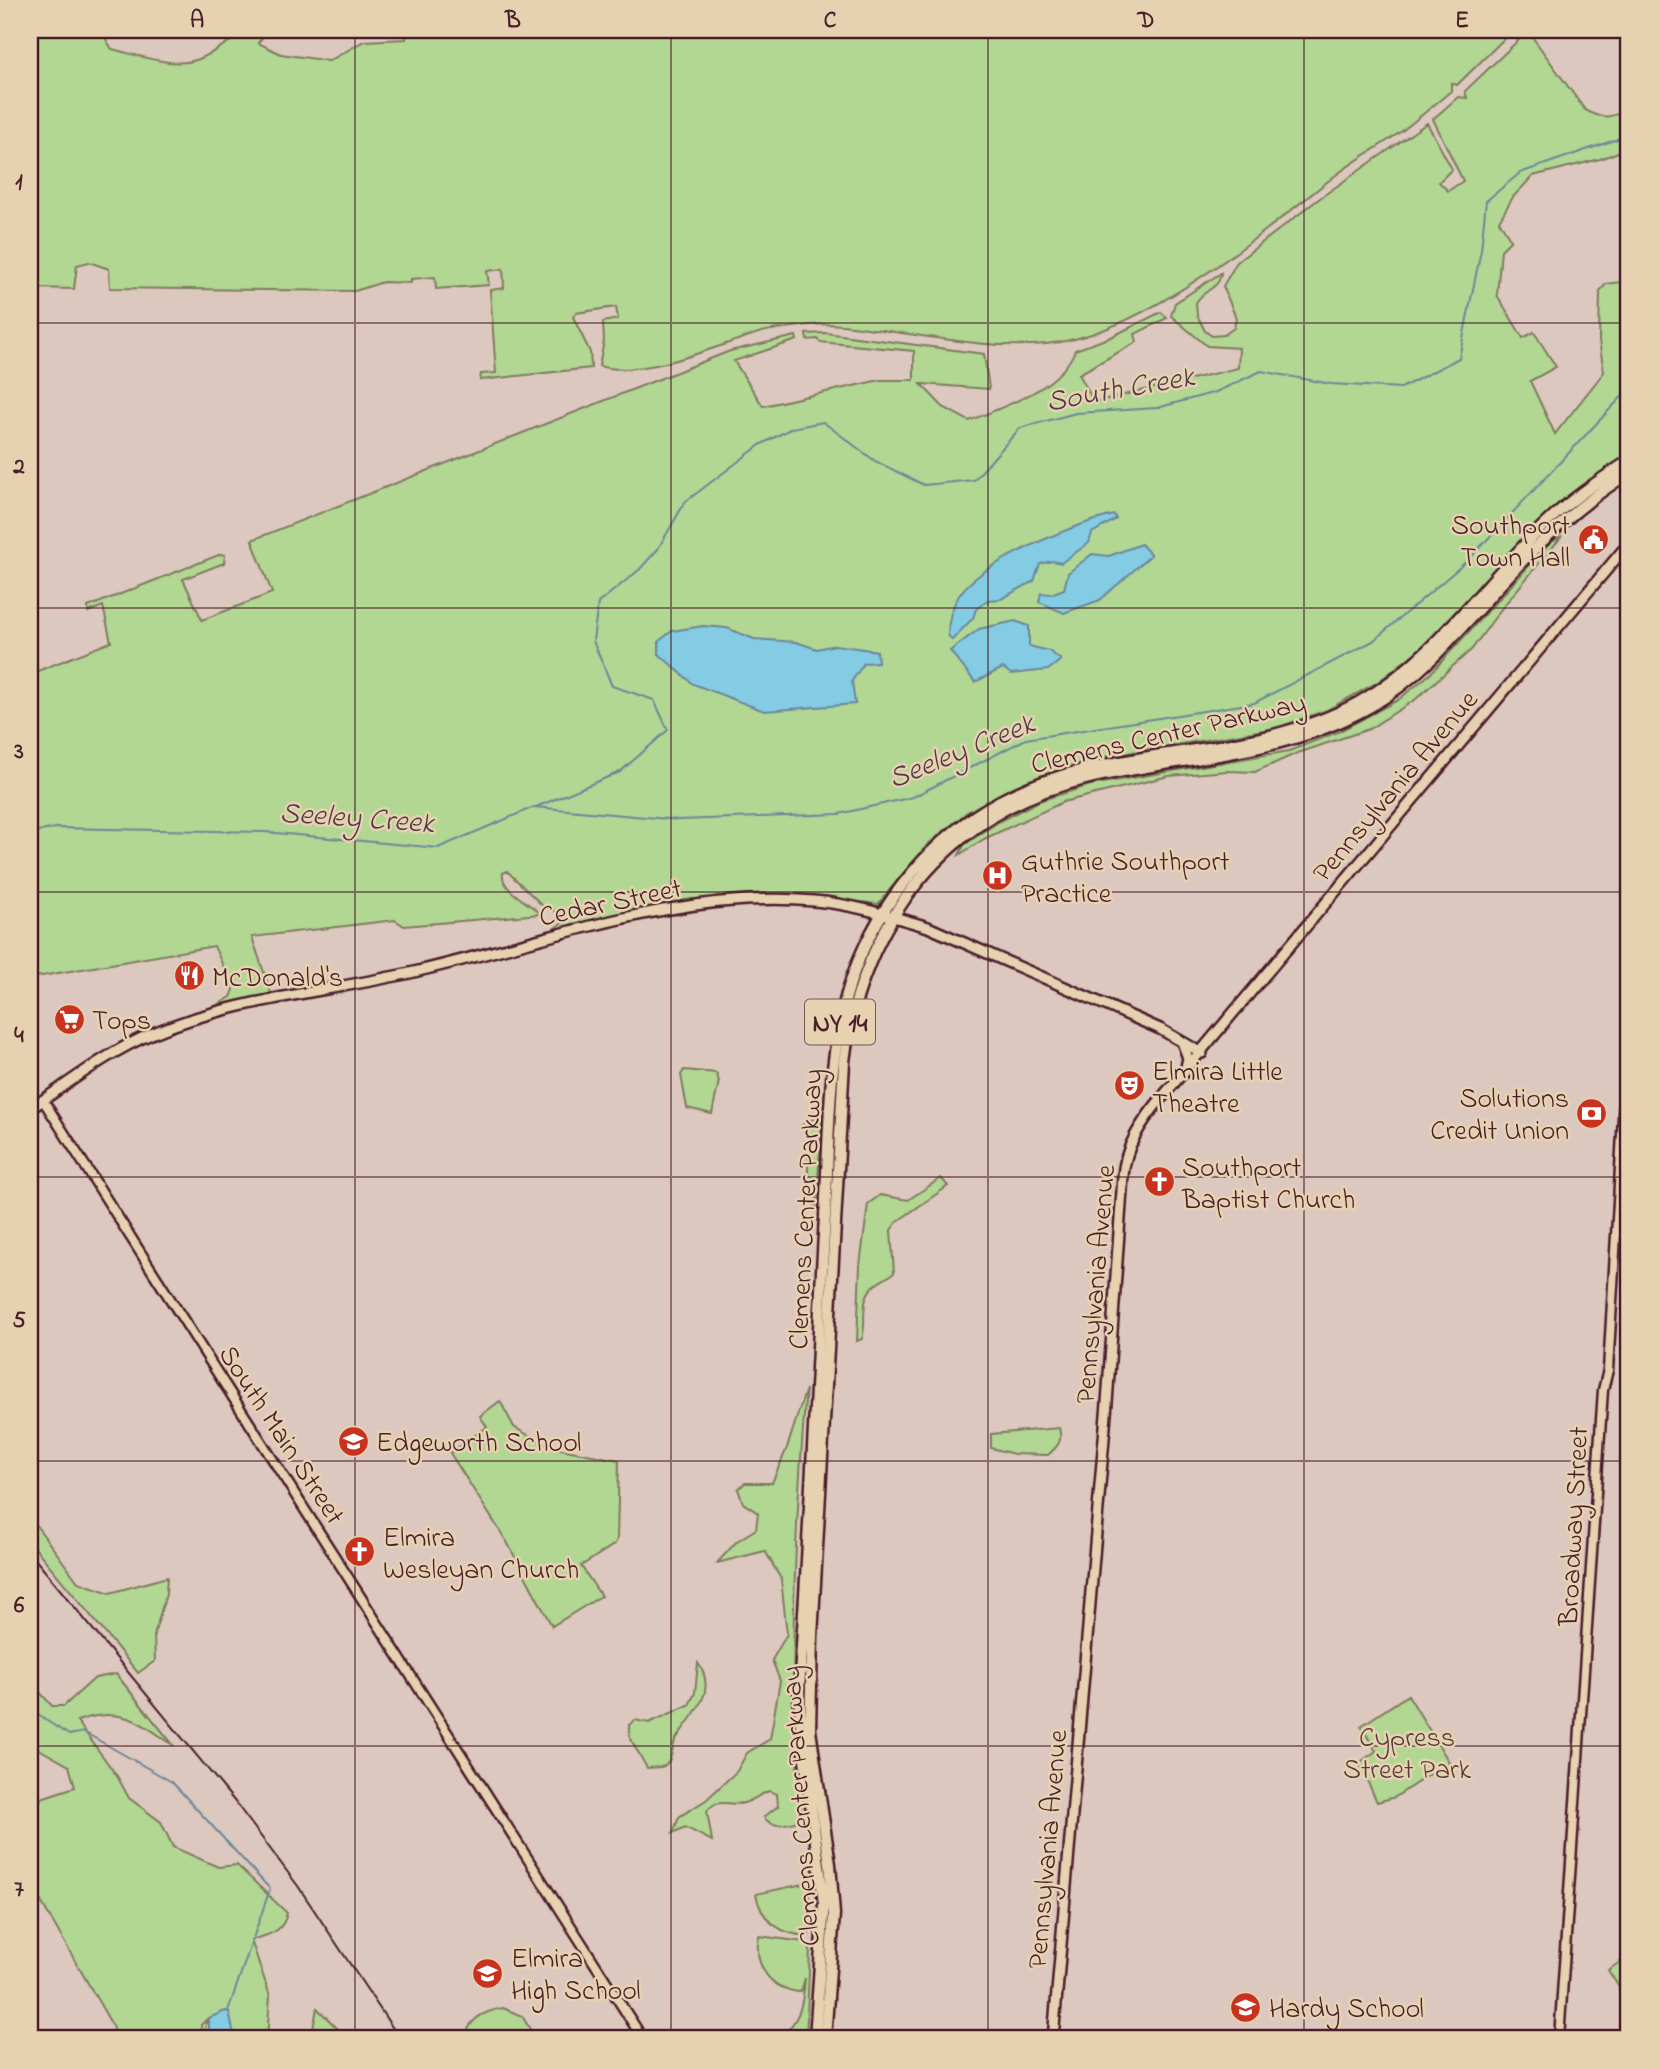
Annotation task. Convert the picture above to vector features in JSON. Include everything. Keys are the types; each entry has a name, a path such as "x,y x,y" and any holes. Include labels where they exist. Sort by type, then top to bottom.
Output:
{"main road":[{"name":"Clemens Center Parkway","path":"815,2039 824,1903 801,1729 800,1690 824,1246 840,1024 855,969 912,873 951,833 989,807 1030,786 1092,768 1276,735 1319,721 1361,701 1407,669 1434,644 1554,515 1629,461"},
{"name":"Clemens Center Parkway","path":"825,2039 834,1914 830,1864 810,1730 809,1693 837,1174 849,1026 863,973 887,915 943,854 985,821 1017,803 1086,778 1279,744 1323,730 1373,705 1432,659 1559,524 1629,472"},
{"name":"Pennsylvania Avenue","path":"1053,2039 1124,1165 1145,1119 1629,543"},
{"name":"Cedar Street","path":"30,1109 97,1064 148,1035 177,1024 216,1013 414,972 666,909 744,899 816,901 887,915 961,942 1202,1052"},
{"path":"1181,1041 1188,1058 1185,1072"}],"street":[{"name":"Broadway Street","path":"1559,2039 1603,1390 1608,1370 1629,1016"},
{"name":"South Main Street","path":"43,1100 643,2039"}],"green space":[{"path":"30,30 100,30 112,49 155,60 189,62 208,55 239,36 268,30 258,43 281,54 329,61 364,41 406,39 404,30 501,30 506,35 544,30 1513,30 1457,85 1451,83 1451,91 1415,121 1344,169 1237,252 1161,302 1122,322 1083,337 1046,344 1008,345 820,324 768,331 681,359 638,368 617,369 599,366 604,341 603,322 618,319 616,307 576,313 573,317 590,352 591,368 480,380 481,374 496,373 490,290 504,288 503,269 487,271 489,285 436,289 435,277 411,279 411,283 383,282 355,291 110,288 109,269 89,262 77,265 74,289 30,288"},
{"path":"1528,31 1585,110 1607,116 1629,108 1629,148 1600,159 1533,176 1513,197 1499,221 1511,240 1501,250 1497,295 1523,338 1534,332 1556,367 1530,381 1555,434 1604,372 1599,341 1600,291 1606,284 1629,281 1629,454 1545,516 1425,645 1378,682 1327,710 1276,728 1104,757 1005,791 967,812 927,845 878,904 793,894 754,894 657,908 558,931 555,928 564,921 564,914 545,908 507,871 503,873 506,885 541,914 404,926 395,920 252,937 272,996 220,1007 217,1005 231,997 234,990 214,946 30,978 30,674 111,642 103,606 88,612 88,607 221,554 225,555 224,563 183,579 202,620 272,593 252,540 730,351 796,336 797,340 734,361 763,406 880,380 914,380 914,351 820,342 818,339 807,340 806,334 826,333 984,354 989,389 921,384 943,407 969,421 1044,386 1068,364 1075,350 1111,337 1161,312 1167,318 1135,334 1137,342 1079,374 1094,402 1238,368 1239,348 1207,346 1171,316 1175,303 1221,273 1218,283 1196,303 1197,315 1205,331 1212,336 1224,335 1234,328 1236,318 1223,286 1237,262 1320,198 1427,123 1452,169 1439,182 1448,191 1463,181 1433,119 1458,97 1467,98 1465,91"},
{"path":"1562,536 1501,609 1472,649 1416,699 1369,729 1295,754 1255,772 1227,771 1169,776 1063,802 984,839 959,855 964,845 1000,821 1039,801 1091,785 1289,751 1340,731 1398,700 1430,674 1550,543"},
{"path":"684,1070 716,1073 719,1081 712,1114 687,1108 681,1075"},
{"path":"812,1119 822,1120 816,1208 807,1199 809,1139 801,1126"},
{"path":"941,1178 948,1186 898,1221 891,1230 894,1273 868,1294 862,1339 857,1341 860,1265 868,1204 880,1195 908,1200"},
{"path":"806,1389 794,1601 794,1707 801,1813 795,1822 778,1825 767,1821 764,1817 778,1806 777,1794 769,1791 744,1803 716,1804 707,1811 712,1841 685,1827 673,1833 679,1817 706,1800 737,1771 747,1753 770,1739 780,1681 772,1660 787,1634 781,1579 765,1551 717,1563 737,1541 756,1529 758,1513 743,1503 738,1489 745,1483 772,1483 787,1448"},
{"path":"500,1401 514,1427 550,1447 619,1460 617,1539 615,1544 581,1566 601,1596 552,1626 507,1542 450,1453 487,1427 480,1416"},
{"path":"1059,1428 1059,1443 1048,1455 1014,1454 991,1448 991,1434"},
{"path":"30,1517 78,1582 110,1593 167,1577 166,1594 154,1635 155,1661 138,1673 30,1542"},
{"path":"698,1663 706,1685 700,1704 675,1741 667,1764 647,1768 630,1738 629,1725 635,1720 649,1723 689,1705 695,1693"},
{"path":"116,1674 174,1746 140,1723 118,1716 92,1716 77,1721 117,1776 129,1798 161,1822 173,1847 218,1867 237,1865 287,1913 278,1929 269,1935 251,1940 270,1996 267,2039 203,2039 207,2019 201,2025 202,2039 115,2039 112,2025 35,1891 28,1856 41,1798 75,1787 69,1766 30,1744 30,1681 52,1706 64,1706 95,1678"},
{"name":"Cypress Street Park","path":"1408,1695 1449,1762 1395,1797 1377,1802 1359,1763 1376,1751 1361,1726"},
{"path":"803,1884 809,1888 809,1936 790,1933 774,1925 763,1912 756,1894"},
{"path":"759,1936 805,1942 810,1949 806,2039 777,2039 791,2027 799,2013 805,1978 801,1992 773,1982 759,1958"},
{"path":"1629,1956 1629,2003 1608,1970"},
{"path":"317,2008 348,2039 311,2039"},
{"path":"503,2008 522,2016 536,2039 466,2039 470,2026 478,2017"}],"water":[{"path":"1114,515 1116,519 1092,533 1089,543 1061,563 1052,561 1040,564 1034,581 1001,599 988,600 976,609 973,618 952,640 948,635 951,614 960,594 988,569 1054,535"},
{"path":"1141,544 1151,555 1100,600 1064,613 1039,602 1041,593 1051,594 1064,589 1068,573 1092,554 1109,556"},
{"path":"1015,621 1029,626 1029,646 1049,651 1061,660 1048,670 1011,674 1003,668 975,682 950,651 979,629"},
{"path":"703,626 727,628 754,639 796,642 817,649 835,645 877,651 878,662 864,663 852,681 855,704 764,711 693,684 659,654 659,641 672,631"},
{"path":"225,2011 229,2012 235,2039 209,2039 209,2018"}],"waterway":[{"name":"South Creek","path":"536,807 620,772 668,730 654,700 612,686 593,641 598,603 639,570 658,549 685,502 760,445 792,428 823,422 875,461 924,485 974,480 1020,428 1076,413 1157,408 1216,392 1261,371 1331,384 1401,388 1459,358 1481,250 1486,201 1520,173 1629,135"},
{"name":"Seeley Creek","path":"30,833 56,828 265,832 438,848 534,807 679,820 839,814 913,797 1026,739 1254,703 1373,641 1467,561 1629,389"},
{"path":"30,1710 69,1735 84,1732 172,1782 270,1889 228,2011"}],"railway":[{"path":"30,1553 235,1802 298,1886 400,2039"}],"place":[{"name":"Southport Town Hall","path":"1593,540"},
{"name":"Guthrie Southport Practice","path":"998,876"},
{"name":"McDonald's","path":"189,976"},
{"name":"Tops","path":"69,1019"},
{"name":"Elmira Little Theatre","path":"1129,1086"},
{"name":"Solutions Credit Union","path":"1592,1113"},
{"name":"Southport Baptist Church","path":"1159,1182"},
{"name":"Edgeworth School","path":"353,1441"},
{"name":"Elmira Wesleyan Church","path":"360,1552"},
{"name":"Elmira High School","path":"488,1973"},
{"name":"Hardy School","path":"1246,2007"}]}
